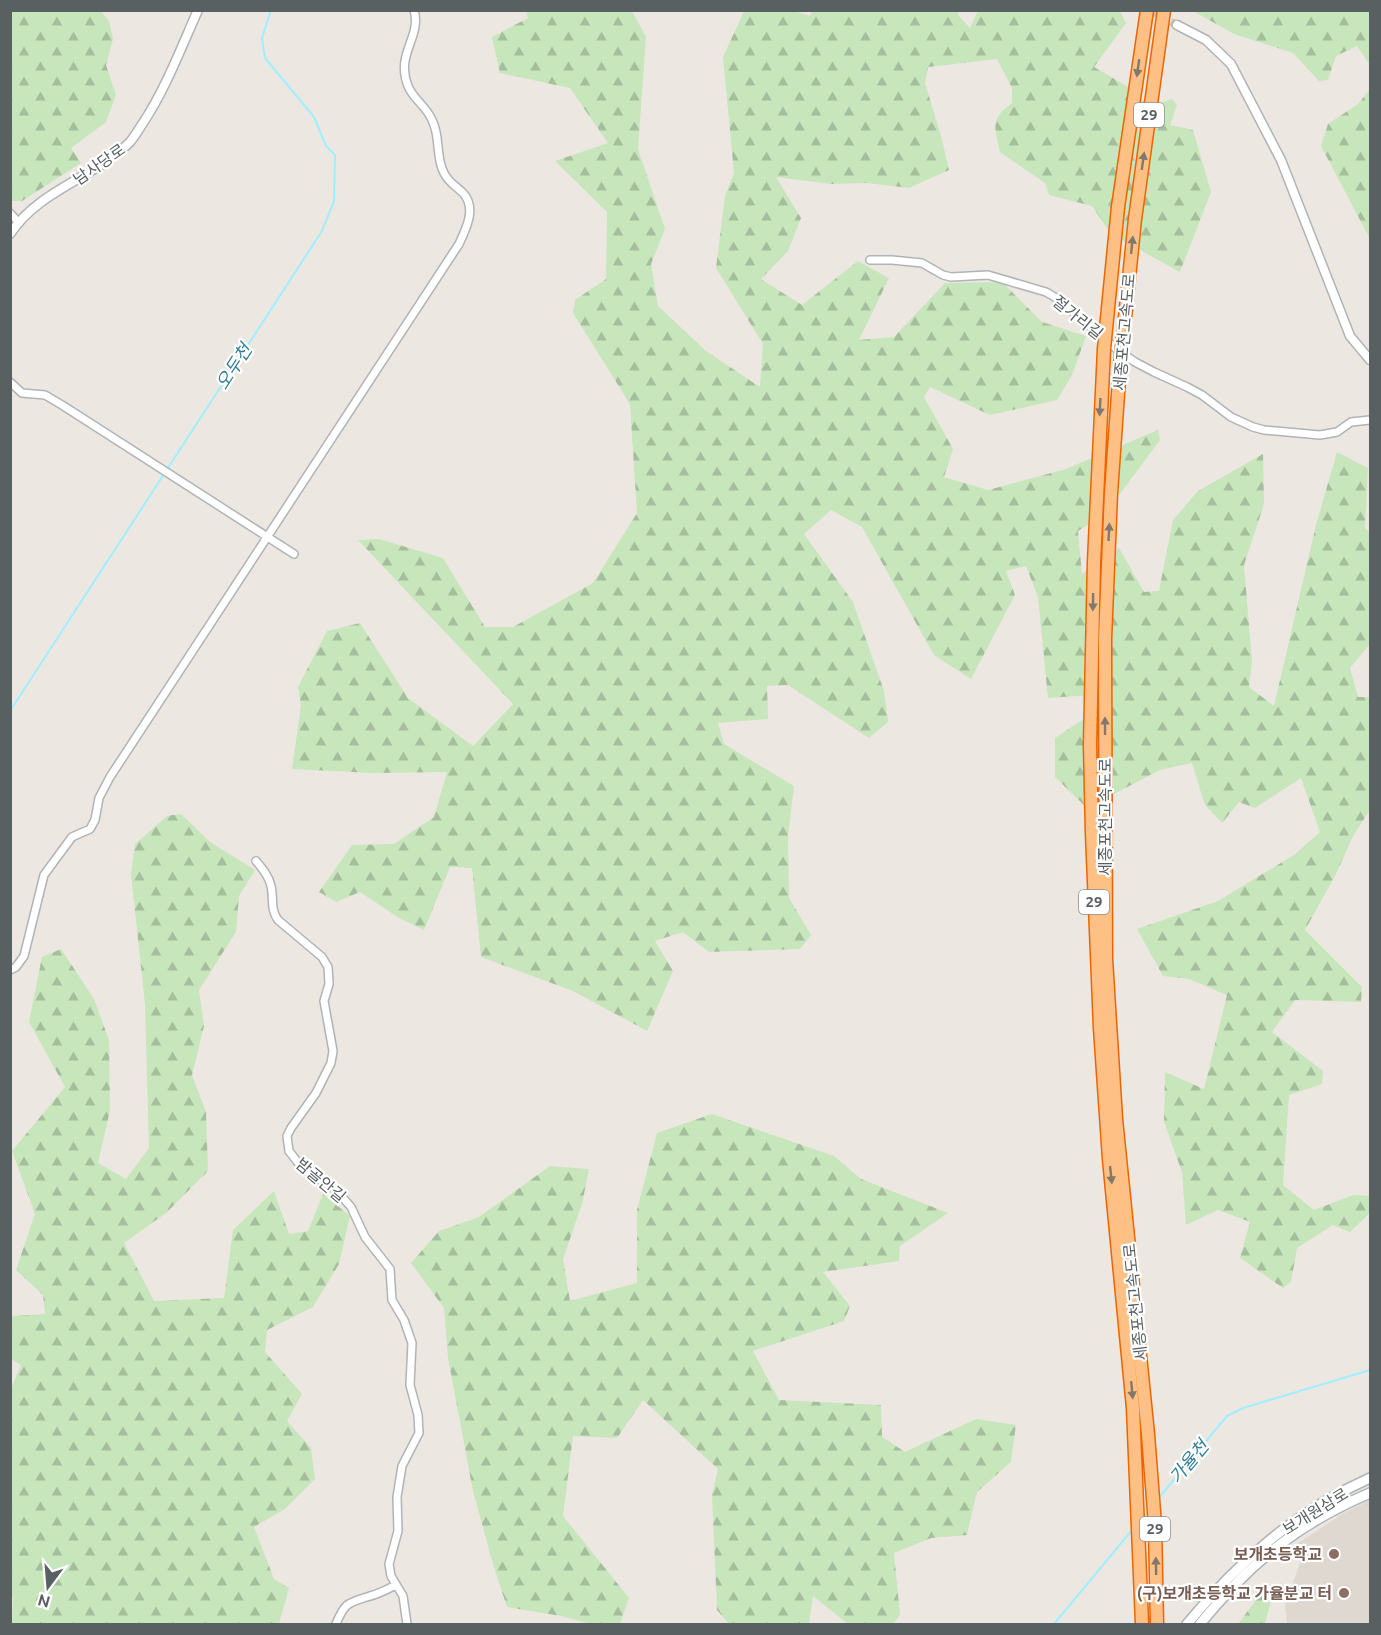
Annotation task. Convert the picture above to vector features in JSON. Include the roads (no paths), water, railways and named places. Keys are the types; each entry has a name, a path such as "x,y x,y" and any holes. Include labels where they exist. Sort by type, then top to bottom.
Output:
{"highway":[{"name":"세종포천고속도로","path":"1142,1624 1129,1354 1109,1159 1100,1028 1090,734 1093,573 1104,349 1118,207 1147,10"},
{"name":"세종포천고속도로","path":"1157,1624 1155,1525 1116,1119 1106,959 1105,639 1119,366 1135,219 1164,10"}],"main road":[{"name":"보개원삼로","path":"1187,1624 1236,1569 1274,1537 1320,1505 1371,1478"},
{"name":"보개원삼로","path":"1200,1624 1245,1573 1280,1543 1327,1513 1371,1493"}],"street":[{"name":"남사당로","path":"10,234 28,212 50,196 105,164 132,140 155,104 198,10"},
{"path":"10,970 16,967 24,956 44,875 72,837 90,829 96,820 99,798 110,777 459,244 469,224 470,207 464,194 452,185 444,174 438,159 433,120 409,89 404,74 406,52 416,28 414,10"},
{"path":"1178,25 1206,40 1232,64 1281,160 1350,336 1371,360"},
{"path":"10,213 19,224"},
{"name":"절가리길","path":"870,260 922,263 951,277 988,275 1046,292 1059,299 1120,352 1135,362 1195,391 1231,417 1253,427 1320,435 1337,432 1352,422 1371,420"},
{"path":"10,382 22,393 45,395 62,405 294,554"},
{"name":"밤골안길","path":"256,861 268,877 272,887 274,915 322,957 330,975 324,1001 333,1051 331,1063 316,1093 287,1136 289,1151 303,1169 336,1190 351,1207 365,1237 390,1269 392,1300 404,1320 412,1343 410,1385 420,1425 419,1433 402,1466 399,1482 398,1531 389,1564 391,1576 406,1605 407,1624"},
{"path":"336,1624 343,1608 352,1600 372,1596 396,1585"}],"waterway":[{"name":"오두천","path":"10,711 322,231 334,201 335,155 326,146 314,117 265,58 262,38 271,10"},
{"name":"가율천","path":"1157,1500 1227,1416 1243,1408 1370,1370"},
{"name":"가율천","path":"1142,1519 1150,1509"},
{"name":"가율천","path":"1054,1624 1132,1530"}],"tunnel":[{"path":"1150,10 1177,25"}],"place":[{"name":"보개초등학교","path":"1334,1554"},
{"name":"(구)보개초등학교 가율분교 터","path":"1344,1593"}]}
